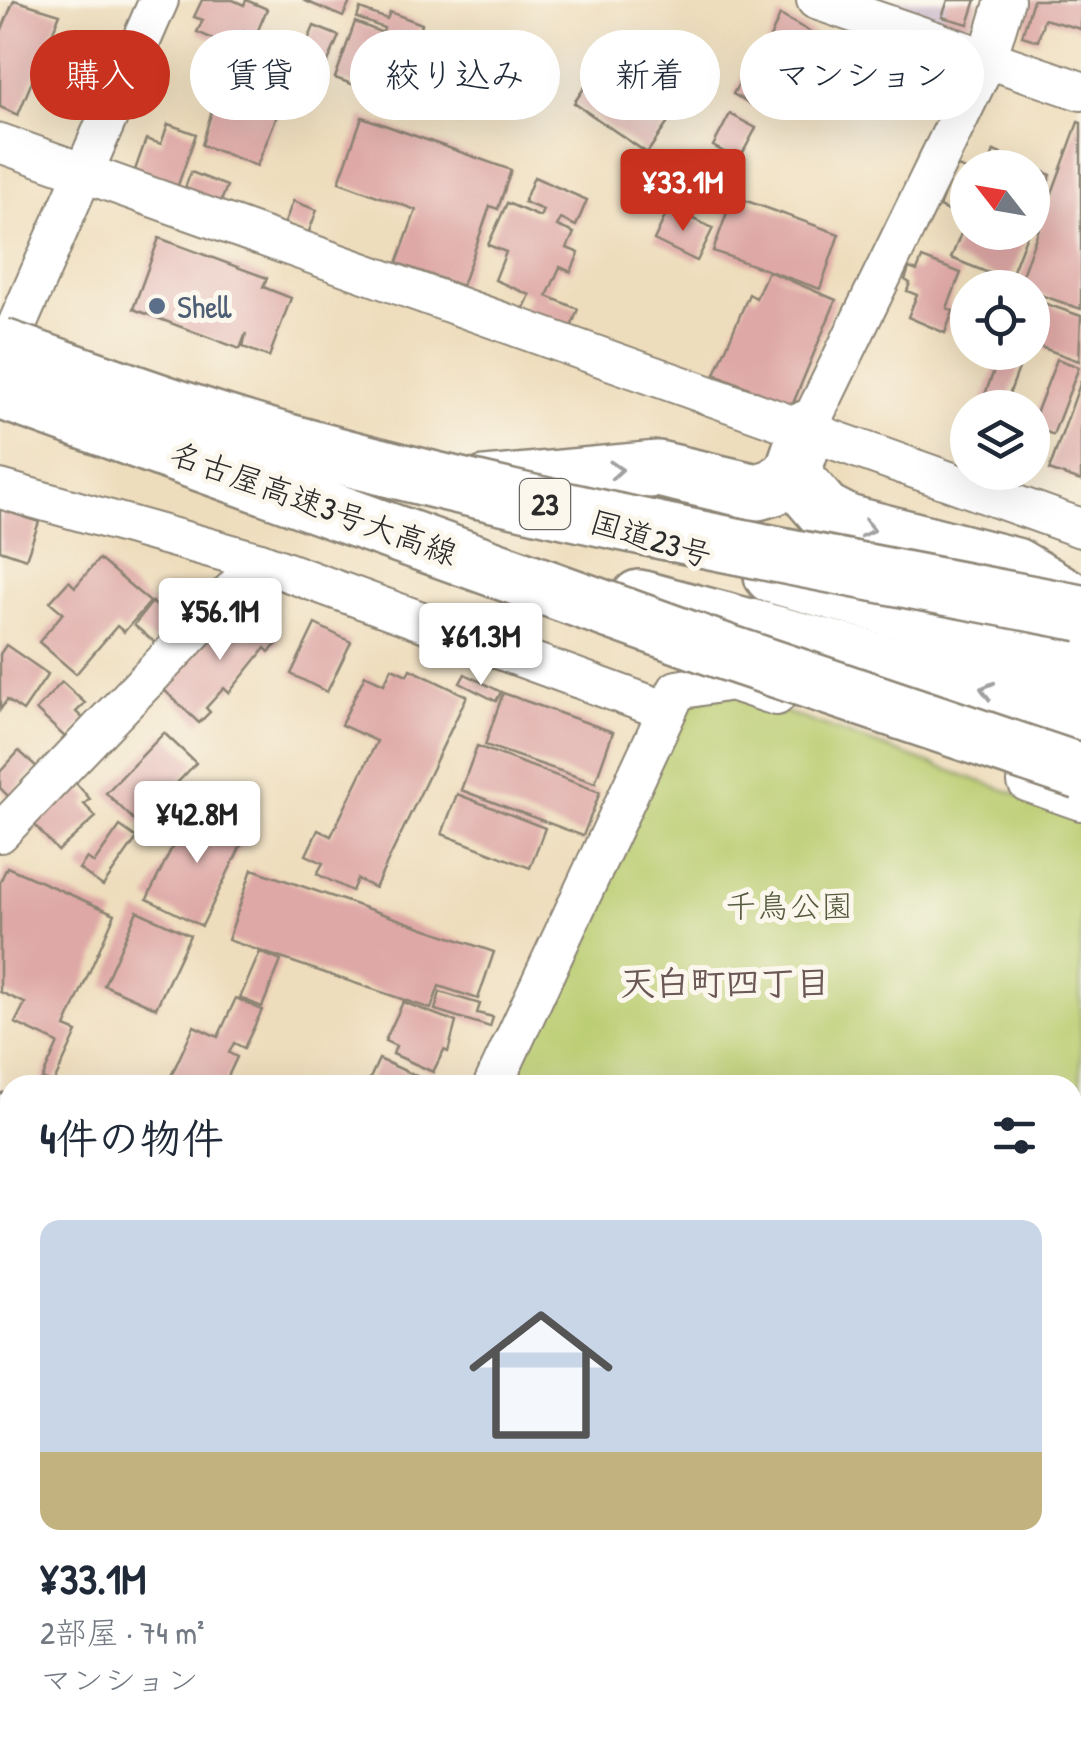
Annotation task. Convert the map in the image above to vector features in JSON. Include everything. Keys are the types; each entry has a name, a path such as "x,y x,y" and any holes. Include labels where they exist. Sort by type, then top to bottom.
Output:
{"highway":[{"name":"国道23号","path":"4,339 694,552 1081,660"},
{"name":"名古屋高速3号大高線","path":"4,339 285,441 483,492 704,541 1081,609"},
{"name":"名古屋高速3号大高線","path":"0,391 724,652 1081,772"},
{"name":"国道23号","path":"0,407 310,506 1081,714"},
{"path":"485,485 658,469 757,492 774,487 800,451"},
{"path":"800,451 824,511 847,523 1015,566 1081,609"}],"street":[{"path":"4,339 86,176 159,0"},
{"path":"816,0 1081,90"},
{"path":"800,451 987,60 1005,0"},
{"path":"0,143 800,451 1081,528"},
{"path":"0,489 260,562 672,701 731,681 1081,800"},
{"path":"0,833 260,562"},
{"path":"498,1075 672,701"}],"shaded area":[{"path":"869,0 978,0 972,21 952,30"}],"green space":[{"name":"千鳥公園","path":"734,694 1081,817 1081,1075 509,1075 685,701"}],"building":[{"path":"14,0 60,14 53,30 30,30 30,86 18,115 0,107 0,34"},
{"path":"202,0 233,0 244,5 246,0 267,9 258,30 198,30 203,20 194,17"},
{"path":"303,0 351,0 343,17"},
{"path":"948,0 976,0 968,24 942,17"},
{"path":"1033,0 1081,0 1081,29 1044,19 1038,41 1022,36"},
{"path":"360,9 387,19 390,12 422,24 420,30 384,30 357,18"},
{"path":"780,15 807,30 774,30"},
{"path":"355,22 375,30 352,30"},
{"path":"330,32 339,36 330,57"},
{"path":"350,36 350,83 335,78"},
{"path":"730,114 756,128 739,160 713,146"},
{"path":"209,120 275,120 257,166 202,145"},
{"path":"361,120 370,120 511,170 498,209 490,206 462,286 397,263 416,210 339,182"},
{"path":"599,120 670,120 647,153"},
{"path":"1078,122 1081,123 1081,309 1050,298 1050,270 1024,270 1031,250 1050,250 1050,199"},
{"path":"168,124 196,134 177,188 135,170 146,139 161,144"},
{"path":"637,158 653,169 643,185 627,174"},
{"path":"191,172 227,186 219,207 183,193"},
{"path":"534,177 587,200 576,226 561,219 557,226 574,233 567,248 579,253 571,272 560,267 547,296 578,309 570,330 523,310 530,295 495,280 506,252 488,245 507,203 540,217 543,210 524,202"},
{"path":"950,179 950,212 939,207"},
{"path":"733,196 839,234 820,289 713,251"},
{"path":"293,201 317,210 308,234 284,225"},
{"path":"669,208 713,228 697,261 654,240"},
{"path":"159,238 267,278 263,287 291,298 269,357 243,347 246,333 240,349 133,309"},
{"path":"954,250 1021,250 1013,270 981,270 951,258"},
{"path":"922,258 953,270 950,270 947,308 950,319 945,333 908,317 917,295 907,291 910,283 905,280 909,268 917,271"},
{"path":"768,271 836,300 792,406 715,374 749,294 756,298"},
{"path":"1050,305 1081,316 1079,361 1050,351"},
{"path":"1057,359 1079,367 1053,435 1050,390 1045,390"},
{"path":"994,370 1018,370 1011,390 987,390"},
{"path":"1081,381 1081,481 1050,467"},
{"path":"0,509 39,522 26,559 0,550"},
{"path":"99,559 150,602 124,632 117,626 76,674 39,642 63,613 50,602 69,581 75,587"},
{"path":"152,602 177,623 158,645 134,625"},
{"path":"242,604 280,641 269,652 265,648 229,693 224,688 206,708 210,712 199,723 162,688"},
{"path":"315,624 351,642 327,692 291,674"},
{"path":"6,645 48,674 23,711 7,700 0,710 0,654"},
{"path":"392,668 407,675 410,669 467,696 375,888 357,879 352,891 317,874 323,863 306,855 318,830 331,836 377,741 341,725 365,675 384,684"},
{"path":"465,674 501,692 496,701 460,683"},
{"path":"62,682 85,703 76,712 85,720 68,740 36,710"},
{"path":"503,693 613,732 595,783 485,745"},
{"path":"164,733 196,763 138,824 106,793"},
{"path":"477,746 600,792 583,836 461,790"},
{"path":"19,751 37,767 9,797 0,788 0,772"},
{"path":"75,782 90,799 84,804 96,817 58,851 33,823"},
{"path":"457,794 545,828 530,868 442,834"},
{"path":"192,806 247,833 202,926 147,899"},
{"path":"120,826 137,838 103,886 79,869 87,858 94,863"},
{"path":"7,867 115,914 65,1027 77,1032 57,1075 44,1075 58,1043 15,1023 25,1003 0,992 0,882"},
{"path":"252,869 494,952 478,999 439,986 431,1009 228,940"},
{"path":"137,911 190,935 156,1008 104,985"},
{"path":"260,952 281,961 262,1007 240,998"},
{"path":"440,992 480,1004 477,1013 493,1017 490,1027 435,1010"},
{"path":"236,998 262,1010 244,1048 234,1043 229,1053 237,1057 229,1075 172,1075 194,1026 218,1037"},
{"path":"403,1002 456,1022 448,1052 444,1050 433,1072 393,1054 396,1046 385,1041"},
{"path":"379,1059 414,1075 372,1075"}],"place":[{"name":"Shell","path":"157,306"}],"district":[{"name":"天白町四丁目","path":"725,982"}]}
